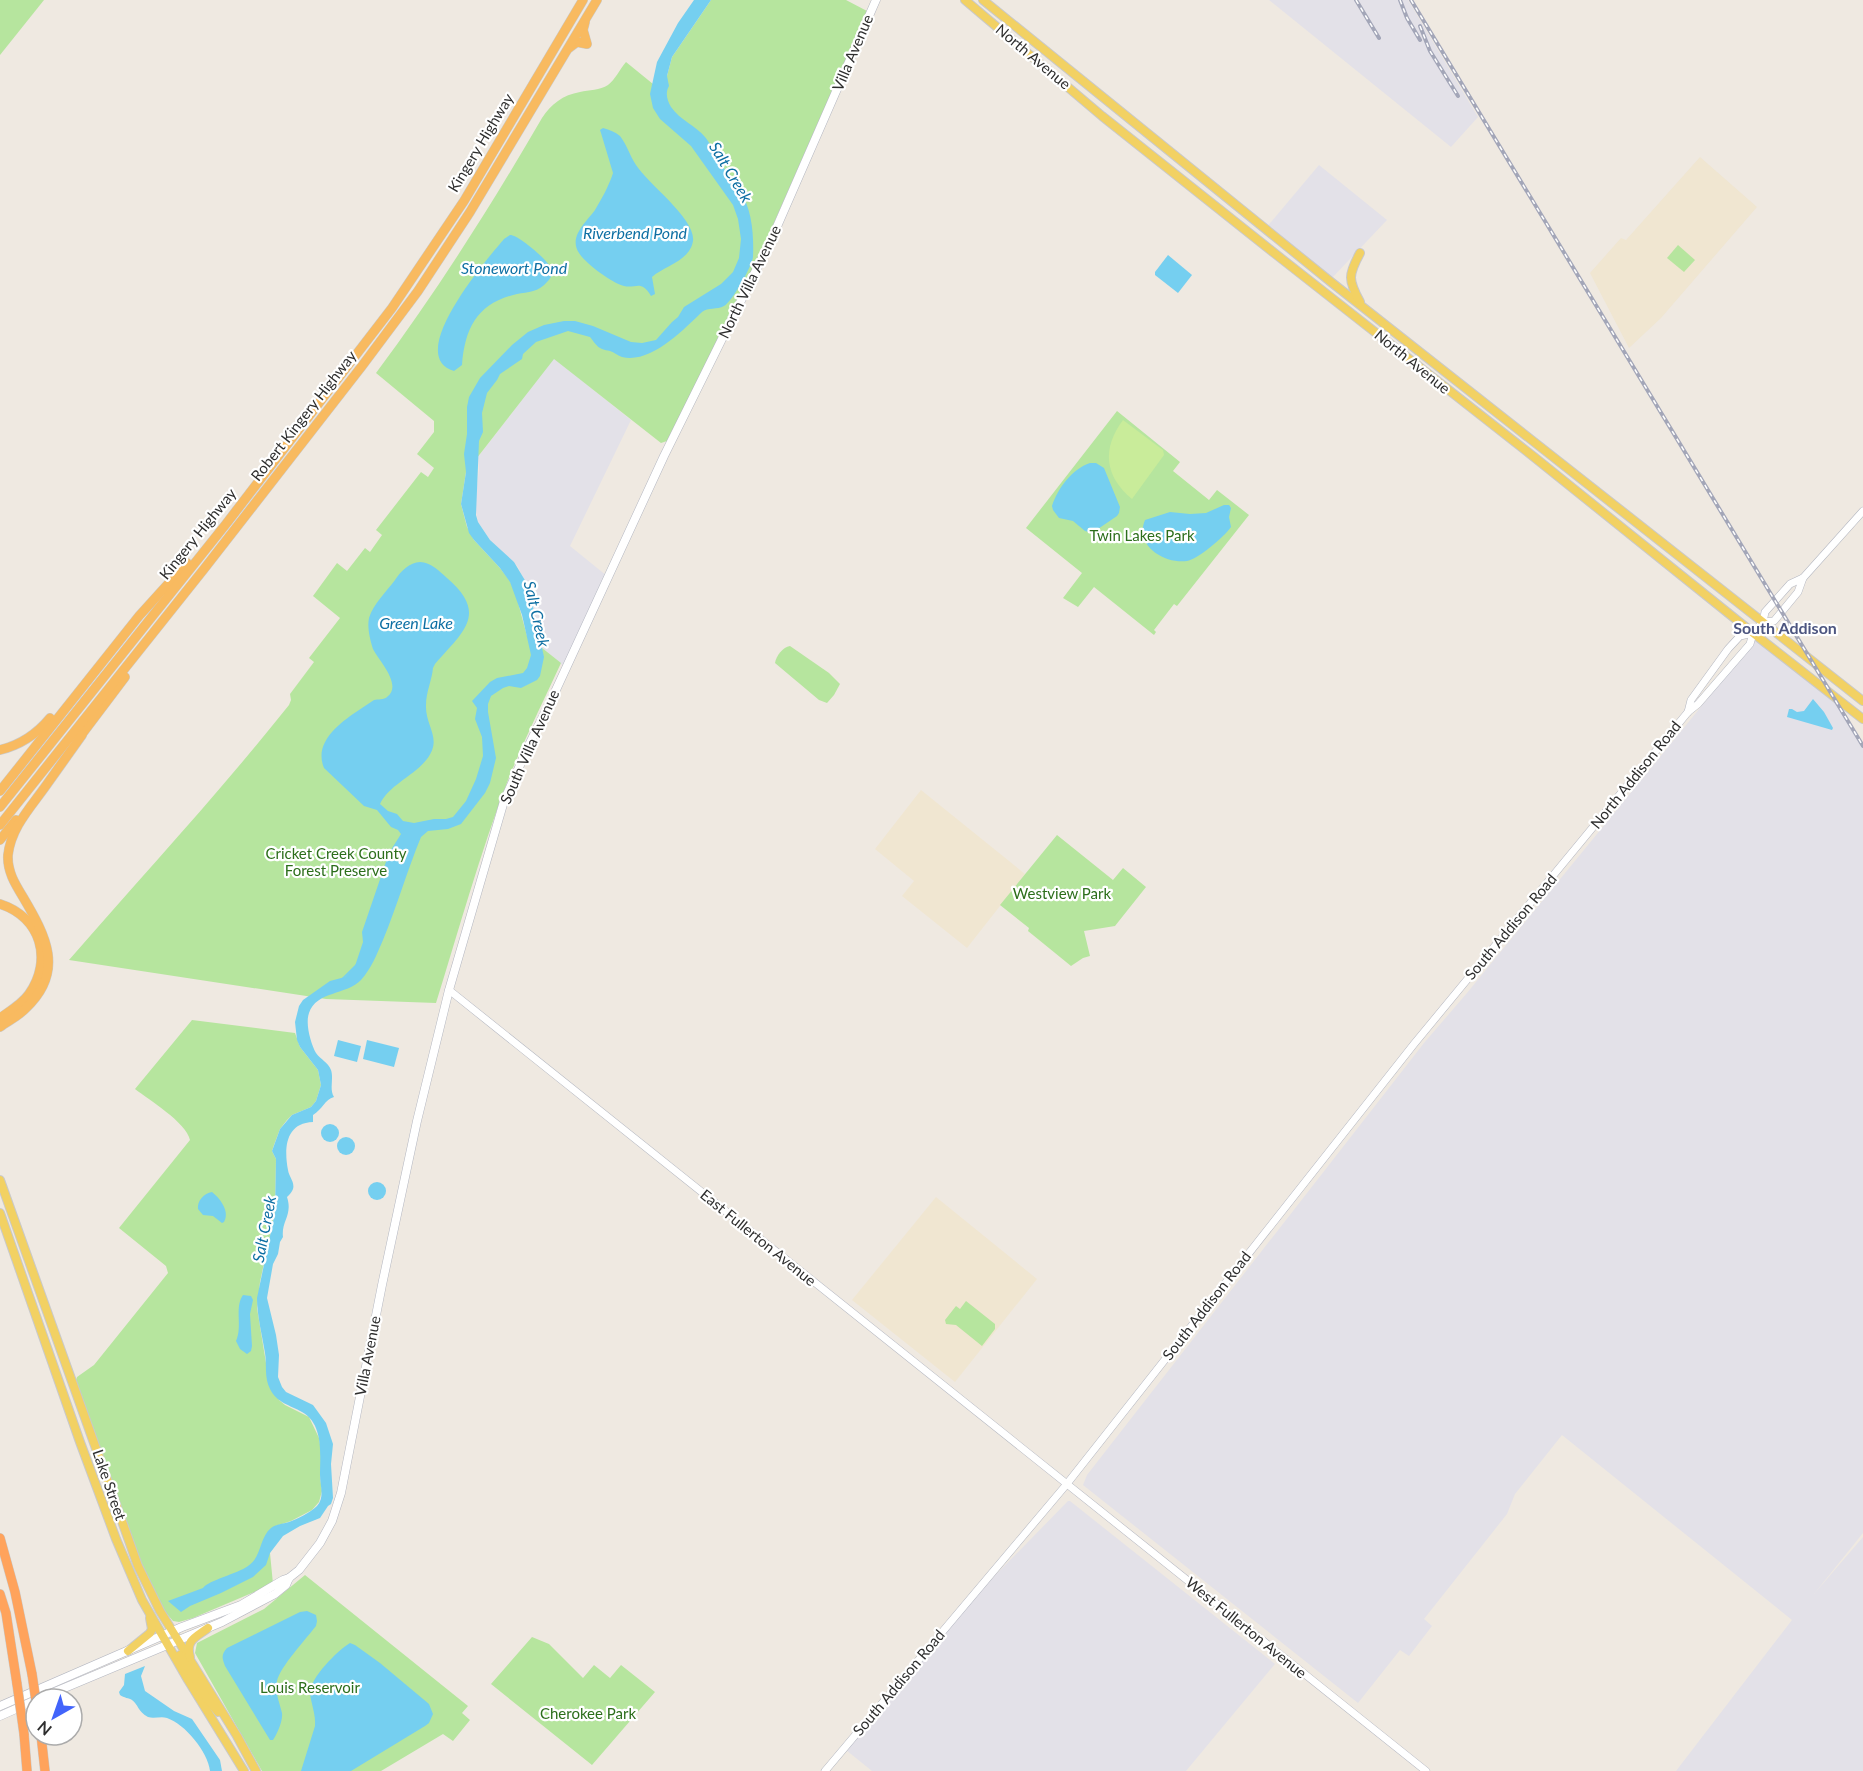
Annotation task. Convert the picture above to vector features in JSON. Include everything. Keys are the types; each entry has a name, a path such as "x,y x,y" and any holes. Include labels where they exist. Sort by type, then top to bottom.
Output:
{"highway":[{"name":"Kingery Highway","path":"0,807 249,495 348,368 429,257 583,0"},
{"name":"Robert Kingery Highway","path":"0,825 204,568 418,291 470,212 597,0"},
{"path":"561,58 573,44 577,42 587,44 583,30 586,16"},
{"path":"0,791 139,616 249,495"},
{"path":"0,1027 25,1010 36,998 48,975 50,958 45,937 11,876 8,861 10,843 19,822 204,568"},
{"path":"0,750 24,741 38,731 75,687 102,662"},
{"path":"0,840 82,735"},
{"path":"0,904 15,911 29,924 40,944 43,960 38,978 29,994 0,1018"},
{"path":"0,1538 15,1592 34,1687"},
{"path":"0,1594 6,1612 17,1684 27,1771"},
{"path":"42,1747 45,1771"}],"main road":[{"name":"Villa Avenue","path":"831,106 876,0"},
{"name":"North Avenue","path":"965,0 1102,116 1863,719"},
{"name":"North Avenue","path":"983,0 1362,305 1863,701"},
{"name":"North Villa Avenue","path":"664,456 772,238 831,106"},
{"path":"1360,253 1350,272 1350,280 1362,305"},
{"name":"South Villa Avenue","path":"417,1120 449,990 504,801 664,456"},
{"name":"Villa Avenue","path":"167,1639 241,1605 289,1578 299,1570 320,1543 332,1521 341,1494 417,1120"},
{"name":"Lake Street","path":"0,1180 138,1566 167,1639 195,1668 256,1771"},
{"name":"Lake Street","path":"0,1214 116,1539 150,1615 167,1639 244,1771"},
{"path":"93,1478 105,1474"},
{"path":"116,1539 125,1550 167,1639 214,1709 225,1717"},
{"name":"Villa Avenue","path":"167,1639 208,1628 245,1611 268,1599 286,1585 289,1578"},
{"path":"128,1651 150,1633 152,1629 150,1615"},
{"path":"195,1668 188,1648 189,1644 208,1628"},
{"path":"0,1706 128,1651 167,1639"},
{"path":"66,1687 167,1639"},
{"path":"0,1716 24,1706"}],"street":[{"name":"North Addison Road","path":"1763,622 1774,621 1798,592 1803,578 1863,511"},
{"name":"North Addison Road","path":"1585,838 1688,712 1698,704 1750,644 1753,633 1763,622 1765,612 1790,584 1803,578"},
{"name":"North Addison Road","path":"1688,712 1691,700 1724,654 1740,636 1753,633"},
{"name":"South Addison Road","path":"825,1771 1066,1485 1414,1044 1585,838"},
{"name":"East Fullerton Avenue","path":"449,990 1066,1485"},
{"name":"West Fullerton Avenue","path":"1066,1485 1426,1771"}],"shaded area":[{"path":"1269,0 1408,0 1478,117 1451,147"},
{"path":"1700,157 1757,207 1661,318 1629,348 1590,273 1621,238 1626,240"},
{"path":"1319,165 1387,220 1331,279 1266,228"},
{"path":"554,358 631,420 570,546 607,576 565,667 542,648 531,598 518,567 490,540 478,522 475,505 478,457"},
{"path":"1758,637 1832,696 1863,748 1863,1533 1814,1594 1863,1537 1863,1771 1676,1771 1792,1620 1562,1435 1515,1494 1507,1514 1424,1619 1432,1626 1409,1656 1400,1650 1358,1703 1083,1485 1087,1475 1424,1043"},
{"path":"921,790 1025,874 967,948 902,896 914,881 875,849"},
{"path":"936,1197 1037,1279 955,1382 852,1300"},
{"path":"1068,1501 1275,1664 1186,1771 872,1771 846,1750 979,1592"}],"green space":[{"path":"0,0 44,0 0,55"},
{"name":"Cricket Creek County Forest Preserve","path":"711,0 846,0 867,11 766,241 667,441 661,443 554,359 466,472 461,504 467,527 474,540 510,581 527,636 561,663 508,780 470,891 436,1003 326,999 69,960 208,802 289,705 290,694 314,662 309,658 340,618 313,596 337,563 347,571 365,548 370,552 382,535 376,530 421,472 428,477 434,468 417,454 434,432 434,421 376,373 463,248 542,118 553,104 563,98 608,85 626,62 653,84 667,76 672,57"},
{"path":"1678,245 1695,260 1684,272 1667,258"},
{"name":"Twin Lakes Park","path":"1117,411 1180,462 1173,471 1209,500 1217,490 1249,515 1177,606 1174,604 1154,630 1156,632 1154,635 1094,587 1078,607 1063,598 1082,573 1026,528"},
{"path":"1123,420 1163,450 1164,455 1132,499 1116,481 1109,461 1112,441"},
{"path":"790,646 829,673 840,684 827,703 819,700 775,663 780,652"},
{"name":"Westview Park","path":"1057,835 1113,880 1123,868 1146,887 1115,926 1084,931 1090,956 1071,966 1000,905"},
{"path":"192,1020 295,1033 300,1047 318,1070 321,1085 316,1101 311,1107 292,1115 287,1120 280,1129 272,1151 276,1159 275,1212 260,1282 257,1308 266,1363 279,1400 309,1417 319,1438 322,1457 320,1477 322,1491 319,1502 312,1510 276,1526 270,1553 273,1584 179,1622 173,1621 161,1607 144,1572 75,1383 77,1377 94,1365 168,1273 166,1266 119,1228 190,1140 175,1119 135,1089"},
{"path":"966,1301 995,1324 995,1329 982,1346 956,1325 946,1324 945,1320 956,1306 960,1309"},
{"name":"Louis Reservoir","path":"305,1575 468,1706 462,1713 470,1720 453,1741 443,1734 381,1771 262,1771 195,1653 197,1643 264,1609"},
{"name":"Cherokee Park","path":"532,1637 549,1644 583,1678 594,1665 610,1678 621,1665 655,1692 592,1765 491,1684"}],"water":[{"name":"Green Lake","path":"694,0 711,0 672,57 667,76 668,99 675,112 705,137 744,198 750,214 752,262 728,303 702,312 676,336 655,351 633,358 622,357 600,348 590,337 568,331 536,342 523,354 522,359 500,374 487,393 482,413 483,432 479,441 476,515 490,540 514,562 526,582 544,657 540,676 521,688 509,686 491,696 488,712 496,758 485,793 461,824 448,829 428,831 421,837 388,927 368,971 355,985 318,1001 309,1013 308,1028 311,1039 316,1053 331,1070 334,1097 313,1115 313,1122 297,1127 288,1138 286,1154 293,1186 287,1197 289,1209 283,1237 273,1264 267,1298 276,1335 279,1355 278,1377 282,1387 286,1392 313,1405 326,1423 333,1444 331,1504 320,1518 283,1536 270,1553 266,1565 253,1577 181,1612 168,1601 203,1588 211,1582 248,1566 256,1558 264,1537 271,1528 311,1511 319,1503 321,1495 320,1449 314,1424 302,1412 276,1398 266,1376 266,1358 257,1298 275,1212 276,1159 272,1151 280,1129 292,1115 311,1107 316,1101 321,1085 318,1070 297,1040 295,1022 299,1006 303,1000 330,981 345,977 355,966 363,942 362,932 389,853 401,834 391,827 377,810 364,806 324,768 322,750 325,741 344,720 374,700 386,698 391,692 391,680 373,649 369,618 377,603 406,568 420,562 432,565 460,591 467,602 469,613 462,632 433,668 426,705 433,738 432,752 422,765 389,791 380,804 388,811 397,814 403,821 414,823 453,817 466,801 483,756 482,737 475,719 477,708 472,701 497,678 523,673 531,655 522,615 510,582 469,533 461,504 466,472 464,454 469,397 480,378 528,332 544,325 575,321 631,342 642,343 656,340 678,317 684,307 721,284 733,272 739,258 741,239 733,205 691,146 660,119 653,108 650,94 657,62 678,23"},
{"name":"Riverbend Pond","path":"603,128 620,136 642,173 679,212 692,232 693,241 687,254 652,277 655,294 651,296 641,286 624,286 606,277 587,262 576,247 577,235 595,210 613,173 600,130"},
{"name":"Stonewort Pond","path":"510,235 520,239 540,255 550,266 552,275 537,290 504,298 483,310 470,328 462,365 454,371 441,362 438,347 443,328 468,285 504,239"},
{"path":"1168,255 1192,275 1178,293 1155,275"},
{"path":"1090,463 1096,463 1104,468 1120,507 1117,516 1092,533 1085,531 1073,521 1059,518 1052,506 1067,480 1077,470"},
{"path":"1229,505 1231,508 1229,517 1231,527 1192,560 1170,560 1161,556 1148,545 1144,538 1145,520 1170,512 1206,513"},
{"path":"1813,699 1824,712 1832,730 1787,717 1789,709 1797,712 1804,711"},
{"path":"338,1040 361,1046 357,1062 334,1056"},
{"path":"367,1040 399,1048 394,1067 363,1059"},
{"path":"330,1124 336,1127 339,1133 336,1139 330,1142 324,1139 321,1133 324,1127"},
{"path":"346,1137 352,1140 355,1146 352,1152 346,1155 340,1152 337,1146 340,1140"},
{"path":"377,1182 383,1185 386,1191 383,1197 377,1200 371,1197 368,1191 371,1185"},
{"path":"212,1192 219,1198 225,1210 226,1218 222,1223 213,1216 203,1215 198,1209 202,1198"},
{"path":"243,1295 251,1296 253,1300 250,1314 252,1346 251,1351 247,1354 240,1349 236,1341 239,1329 239,1306"},
{"path":"307,1611 316,1615 316,1626 279,1675 277,1689 282,1720 275,1737 270,1740 225,1666 223,1655 227,1648 300,1612"},
{"path":"350,1643 380,1663 429,1704 433,1714 425,1726 351,1771 301,1771 315,1726 311,1687 325,1665"},
{"path":"145,1666 141,1676 145,1691 174,1711 192,1719 220,1760 222,1771 210,1771 200,1747 181,1726 167,1718 148,1717 132,1700 120,1695 125,1674"}],"waterway":[{"name":"Salt Creek","path":"343,978 357,964"}],"railway":[{"path":"1356,0 1379,38"},
{"path":"1400,0 1420,40"},
{"path":"1411,0 1863,746"},
{"path":"1420,26 1430,51 1458,96"}],"district":[{"name":"South Addison","path":"1785,628"}]}
